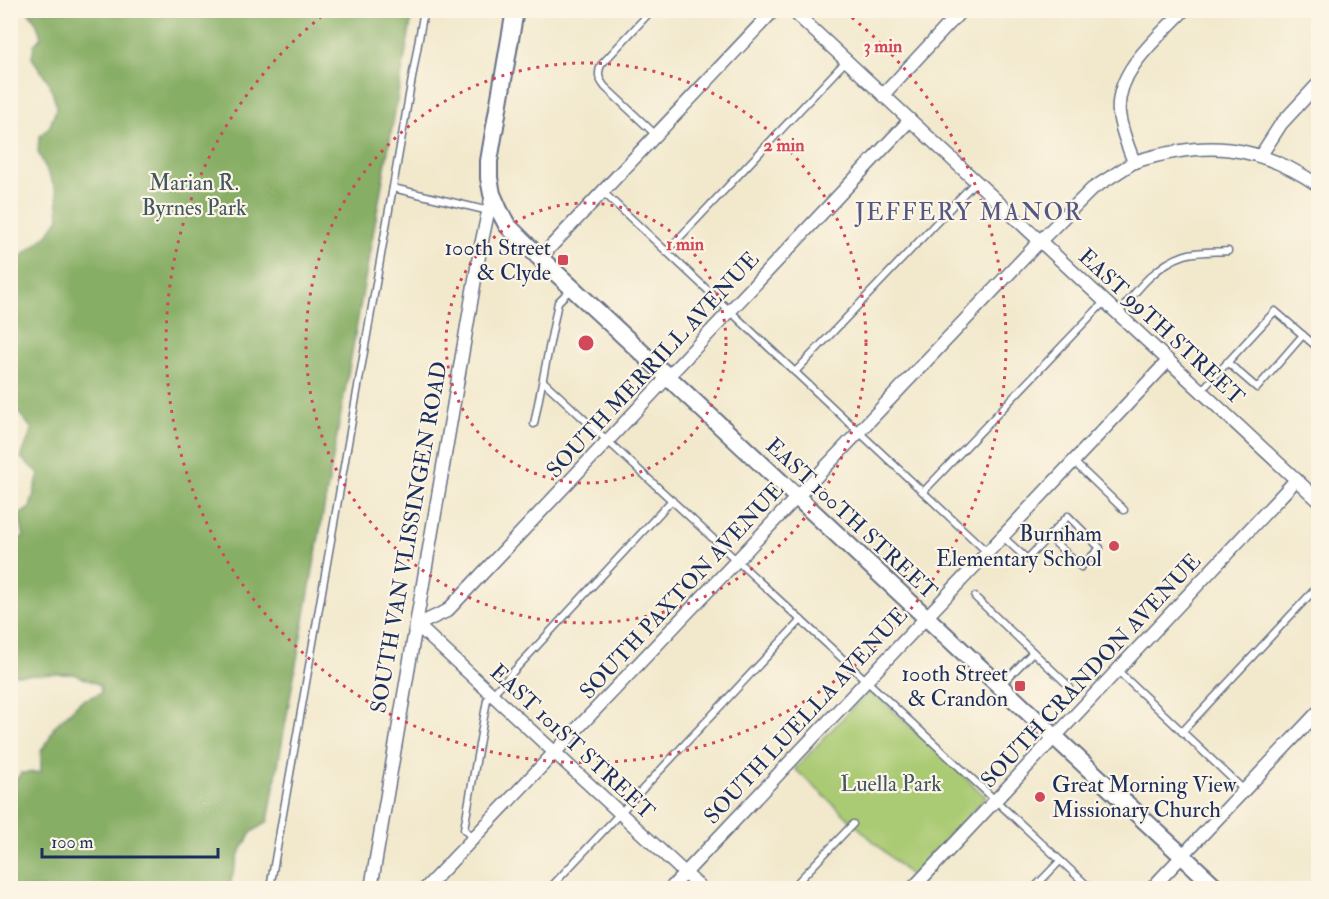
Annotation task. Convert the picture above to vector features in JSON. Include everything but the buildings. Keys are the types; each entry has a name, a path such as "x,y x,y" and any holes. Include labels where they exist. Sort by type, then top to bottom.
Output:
{"main road":[{"name":"EAST 100TH STREET","path":"515,10 489,161 490,202 507,225 1217,888"}],"street":[{"path":"540,258 774,10"},
{"name":"EAST 99TH STREET","path":"792,10 1318,500"},
{"path":"883,95 962,10"},
{"path":"1134,162 1119,112 1122,90 1130,70 1184,10"},
{"path":"1261,155 1281,124 1318,84"},
{"name":"SOUTH MERRILL AVENUE","path":"417,625 447,611 910,120"},
{"name":"SOUTH PAXTON AVENUE","path":"426,888 1092,189 1134,162 1187,149 1209,147 1241,150 1261,155 1294,169 1318,185"},
{"name":"SOUTH VAN VLISSINGEN ROAD","path":"371,888 490,202"},
{"name":"SOUTH LUELLA AVENUE","path":"671,888 1168,361"},
{"name":"SOUTH CRANDON AVENUE","path":"913,888 1296,480"},
{"name":"EAST 101ST STREET","path":"417,625 700,888"},
{"path":"1152,888 1318,712"}],"lane":[{"path":"270,888 424,10"},
{"path":"652,10 601,65 598,72 599,80 605,87 656,135"},
{"path":"666,252 846,61"},
{"path":"795,372 976,181"},
{"path":"393,188 490,202"},
{"path":"602,192 987,552"},
{"path":"1118,314 1142,283 1170,261 1186,254 1228,251"},
{"path":"534,424 558,303 572,287"},
{"path":"923,492 1105,301"},
{"path":"1201,391 1275,311 1318,348"},
{"path":"1227,362 1257,388 1303,335"},
{"path":"543,381 1090,888"},
{"path":"1073,461 1124,510"},
{"path":"474,839 464,829 487,700 672,500"},
{"path":"1002,536 1027,559 1048,536 1068,516 1100,548 1081,567 1048,536"},
{"path":"1182,732 1318,586"},
{"path":"975,597 1069,686"},
{"path":"550,888 801,620"},
{"path":"1000,686 1033,652"},
{"path":"1118,671 1245,790"},
{"path":"792,888 852,824"},
{"path":"1034,888 1060,861"}],"green space":[{"name":"Marian R. Byrnes Park","path":"26,11 413,11 268,821 251,833 238,856 229,888 11,888 11,787 21,773 41,772 41,751 54,727 81,701 101,693 100,685 74,674 11,676 11,616 17,605 11,587 11,540 24,537 19,515 30,508 39,473 21,458 32,429 14,407 16,396 11,392 11,265 49,233 59,218 57,192 38,152 39,137 50,126 57,107 49,82 32,58 34,45 41,37 34,19"},
{"name":"Luella Park","path":"870,689 986,797 912,877 795,769"}],"place":[{"name":"100th Street & Clyde","path":"563,260"},
{"name":"Burnham Elementary School","path":"1114,546"},
{"name":"100th Street & Crandon","path":"1020,686"},
{"name":"Great Morning View Missionary Church","path":"1040,797"}],"district":[{"name":"JEFFERY MANOR","path":"969,212"}]}
